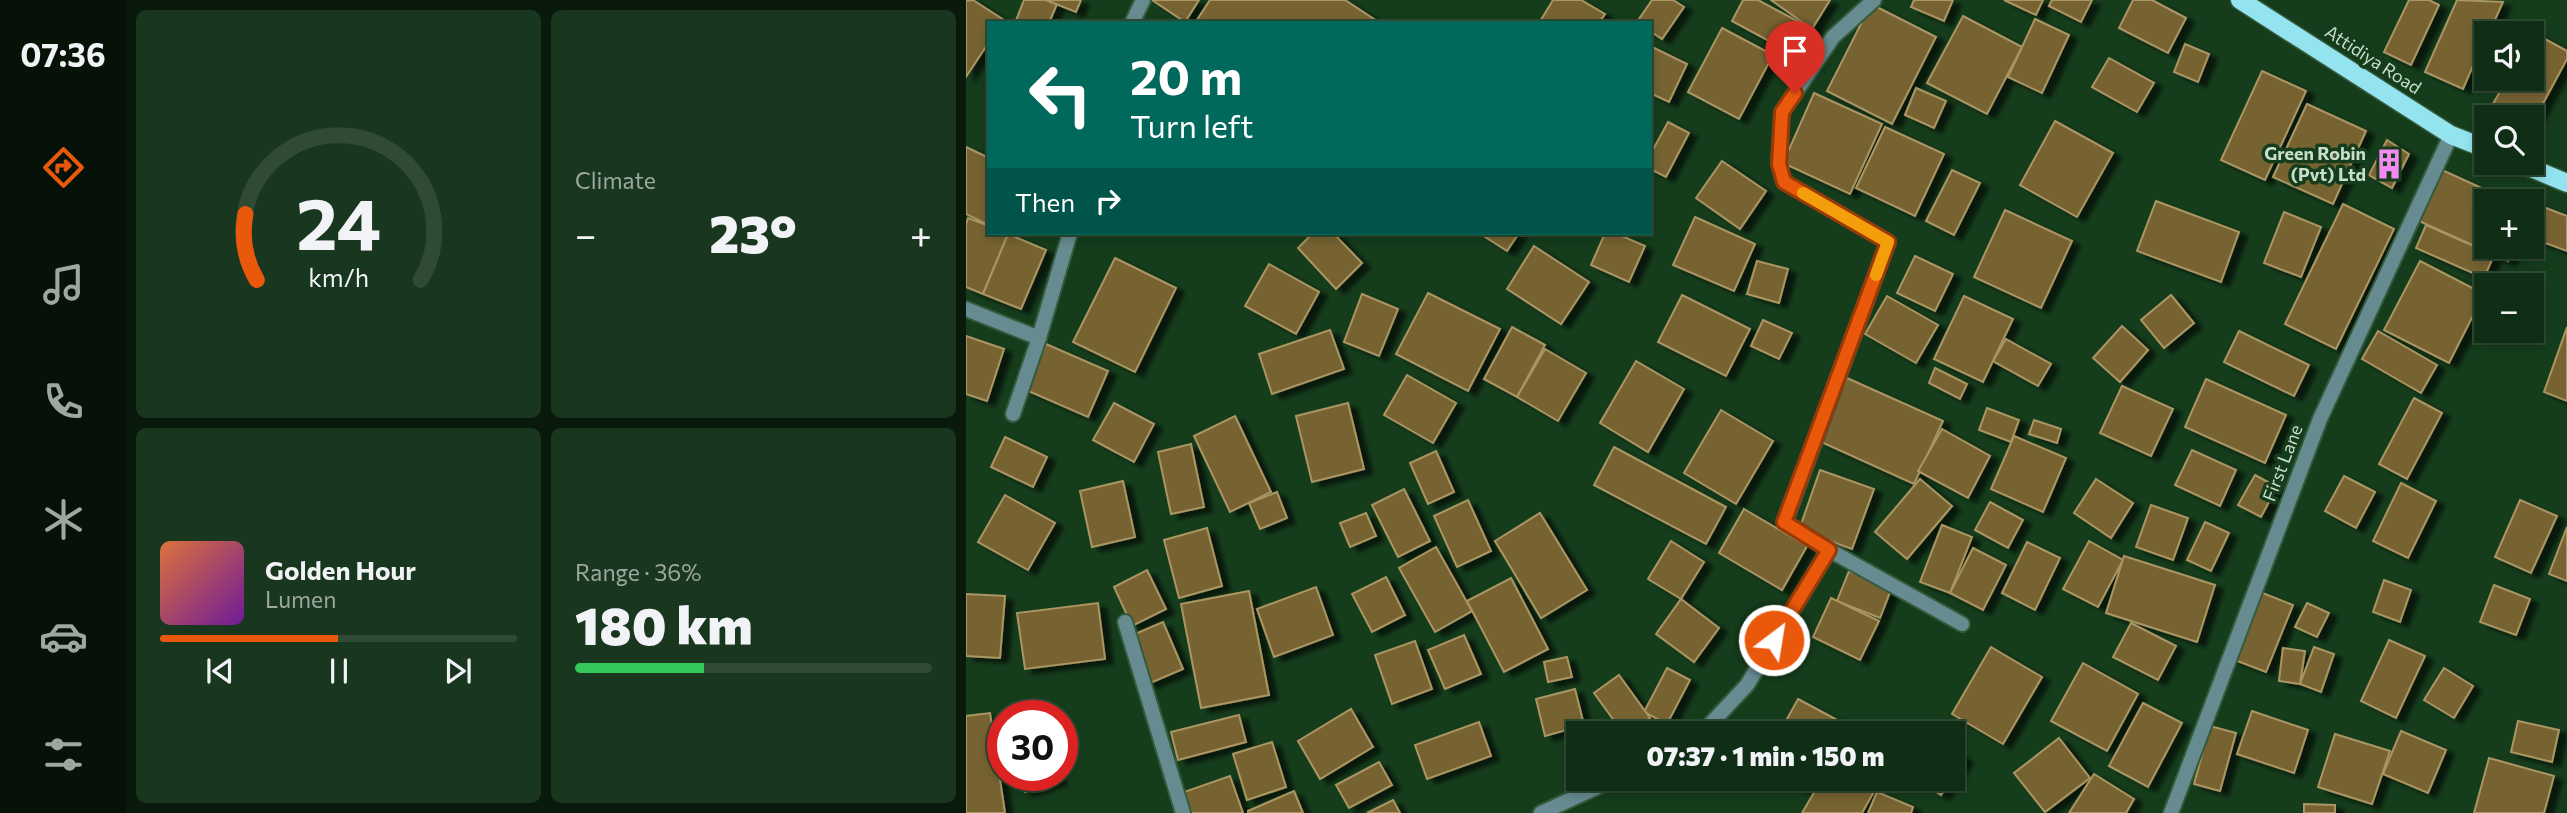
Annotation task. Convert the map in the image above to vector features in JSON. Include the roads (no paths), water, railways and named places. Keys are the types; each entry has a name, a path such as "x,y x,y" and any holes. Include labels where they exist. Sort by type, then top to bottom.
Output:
{"main road":[{"name":"Attidiya Road","path":"2241,0 2451,135 2474,144"},
{"path":"2544,173 2567,183"}],"street":[{"path":"1133,21 1143,0"},
{"path":"1874,0 1833,37 1782,112 1779,164 1784,182 1888,242 1784,522 1962,624"},
{"name":"First Lane","path":"2171,813 2320,419 2451,135"},
{"path":"1013,414 1040,338 1069,235"},
{"path":"966,309 1040,338"},
{"path":"1713,721 1747,685 1829,550"},
{"path":"1125,622 1183,813"},
{"path":"1541,813 1589,791"}],"place":[{"name":"Green Robin (Pvt) Ltd","path":"2389,164"}]}
